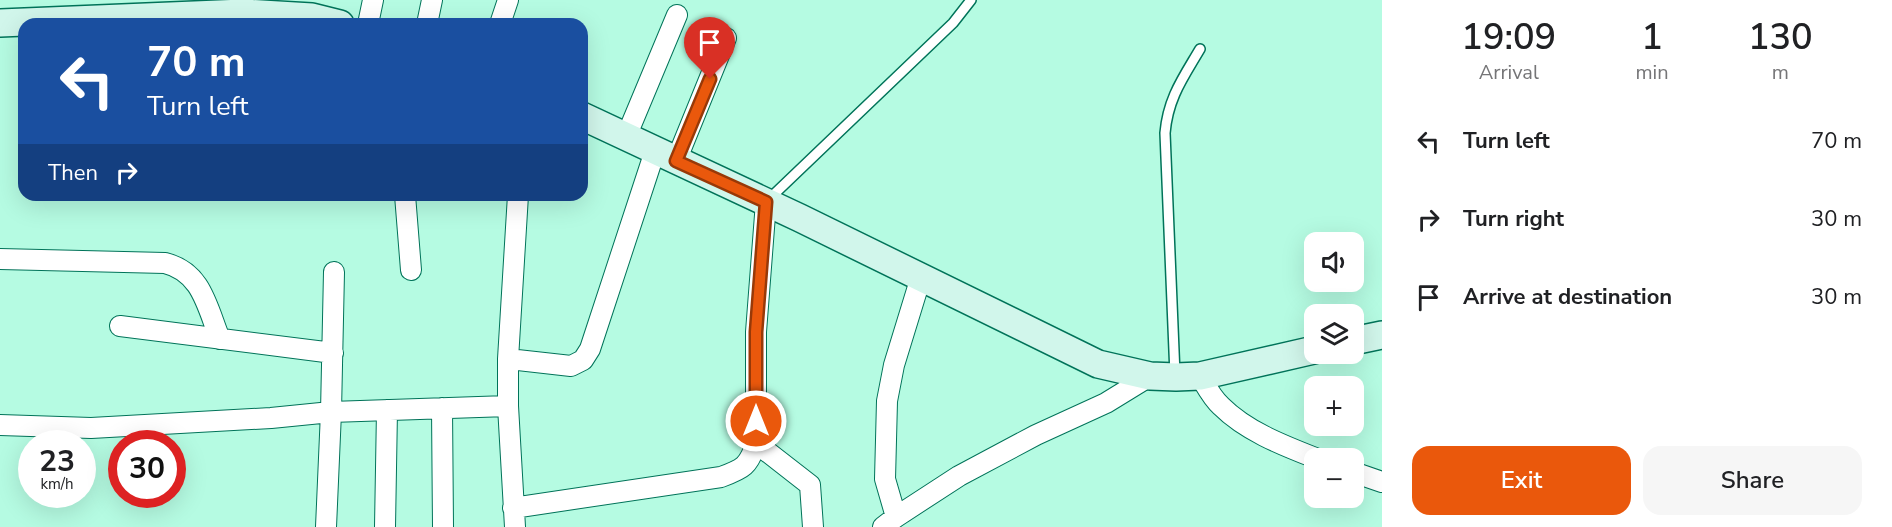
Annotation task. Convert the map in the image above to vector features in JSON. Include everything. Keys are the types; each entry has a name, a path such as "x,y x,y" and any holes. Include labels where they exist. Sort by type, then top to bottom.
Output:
{"main road":[{"path":"122,18 243,13 271,7 314,8 330,18"},
{"path":"0,23 18,22"},
{"path":"588,119 766,202 1098,364 1175,376 1304,352"},
{"path":"1364,339 1382,335"}],"street":[{"path":"369,18 373,0"},
{"path":"428,18 432,0"},
{"path":"502,18 508,0"},
{"path":"626,137 677,15"},
{"path":"508,359 571,366 583,360 590,349 665,156 726,38"},
{"path":"405,201 411,270"},
{"path":"518,201 508,359 514,517 721,477 739,471 751,460 756,443 756,332 766,202"},
{"path":"0,259 165,263 178,266 197,283 220,339"},
{"path":"326,527 334,272"},
{"path":"921,277 894,365 887,400 885,479 890,522 959,476 1036,435 1106,403 1175,376 1250,427 1304,454"},
{"path":"120,326 333,353"},
{"path":"0,425 91,428 271,418 331,412 508,406"},
{"path":"442,408 443,527"},
{"path":"385,527 387,410"},
{"path":"756,443 810,485 813,527"},
{"path":"1364,476 1382,482"}],"lane":[{"path":"766,202 952,23 971,0"},
{"path":"1175,376 1165,133 1167,114 1173,95 1200,49"}],"route":[{"path":"710,79 676,161 766,202 756,332 756,421"}]}
